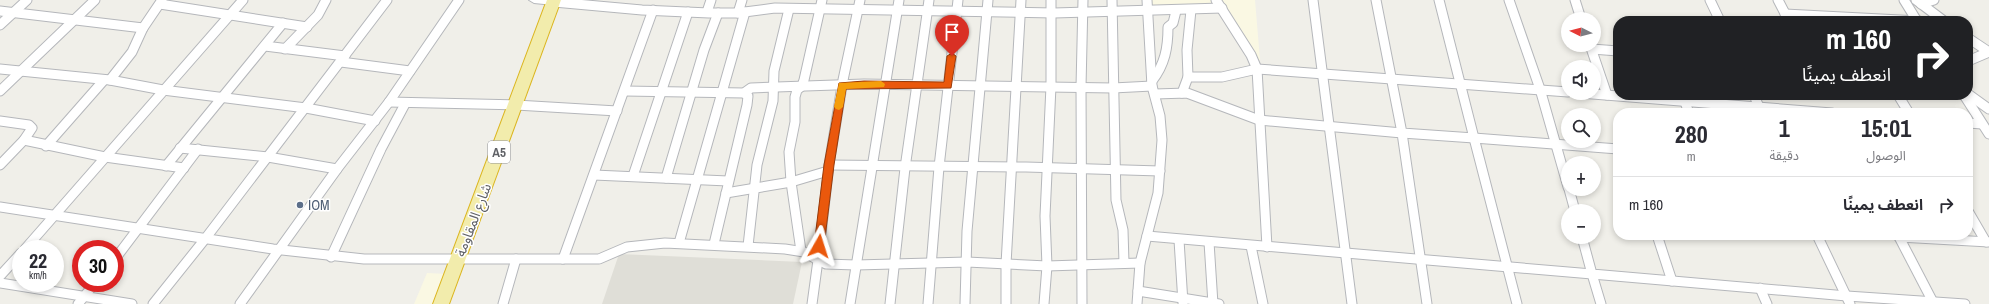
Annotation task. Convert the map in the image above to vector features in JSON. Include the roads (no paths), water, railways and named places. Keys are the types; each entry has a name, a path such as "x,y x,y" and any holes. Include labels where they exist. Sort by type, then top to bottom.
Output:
{"highway":[{"name":"شارع المقاومة","path":"441,304 554,1"}],"street":[{"path":"0,25 27,0"},
{"path":"0,91 95,0"},
{"path":"33,240 242,0"},
{"path":"285,49 318,15 326,0"},
{"path":"153,304 306,108 387,0"},
{"path":"240,304 337,169 390,102 459,0"},
{"path":"534,0 653,10 718,13 742,12 764,8 957,12 1149,12 1222,8"},
{"path":"707,12 711,0"},
{"path":"679,243 737,36 742,12 742,0"},
{"path":"764,8 769,0"},
{"path":"748,246 756,189 757,165 774,88 774,71 790,9 794,0"},
{"path":"801,251 791,182 789,152 794,122 795,97 797,90 802,86 822,0"},
{"path":"812,304 829,168 842,86 860,0"},
{"path":"850,304 899,0"},
{"path":"890,304 896,264 905,168 929,0"},
{"path":"928,304 930,263 939,168 958,0"},
{"path":"965,304 967,231 974,168 988,0"},
{"path":"1006,304 1006,264 1011,168 1018,86 1021,0"},
{"path":"1044,304 1047,266 1045,216 1051,86 1051,0"},
{"path":"1082,304 1081,87 1084,0"},
{"path":"1112,0 1116,200 1123,230 1124,264"},
{"path":"1137,304 1140,263 1156,204 1160,170 1162,129 1153,87 1147,0"},
{"path":"1216,0 1251,56 1257,69 1267,247"},
{"path":"1313,0 1329,127 1339,186 1352,304"},
{"path":"1376,0 1402,133 1427,304"},
{"path":"1439,0 1517,304"},
{"path":"1509,0 1540,89 1561,162"},
{"path":"1575,0 1579,12"},
{"path":"1710,0 1718,16"},
{"path":"1778,0 1786,16"},
{"path":"1904,0 1915,16"},
{"path":"1919,2 1934,0"},
{"path":"46,146 132,52 143,28 161,2 306,27"},
{"path":"1919,2 1937,16"},
{"path":"0,10 74,21 143,28"},
{"path":"563,259 625,91 653,10"},
{"path":"1182,93 1188,77 1187,50 1191,10"},
{"path":"1153,87 1161,70 1168,48 1168,27 1173,23 1176,11"},
{"path":"633,176 688,12"},
{"path":"666,178 706,44 718,13"},
{"path":"166,166 283,23"},
{"path":"1973,41 1989,52"},
{"path":"265,46 410,71"},
{"path":"1601,48 1613,50"},
{"path":"1593,52 1607,95"},
{"path":"1973,59 1989,52"},
{"path":"0,69 20,72 63,74 107,80 163,90 306,108 375,121"},
{"path":"1188,77 1224,77 1240,75 1257,69 1561,91"},
{"path":"625,91 744,93 751,88 885,84 1113,88 1153,87 1192,95 1259,120 1613,150"},
{"path":"714,244 747,105 748,96 744,93"},
{"path":"1601,95 1613,96"},
{"path":"1973,98 1989,109"},
{"path":"1663,100 1742,108"},
{"path":"390,102 405,104 516,105 617,111"},
{"path":"1685,102 1687,108"},
{"path":"331,257 381,149 405,104"},
{"path":"1973,110 1989,134"},
{"path":"0,121 32,126 32,129 24,140 0,165"},
{"path":"1973,123 1982,124"},
{"path":"24,140 46,146 105,157 184,168"},
{"path":"180,148 268,157 337,169"},
{"path":"124,248 198,149"},
{"path":"726,193 791,182 829,168 873,166 905,168 1160,170"},
{"path":"594,175 728,181"},
{"path":"0,207 56,214 205,239 331,257 397,260 598,259 607,258 614,251 651,244 679,243 748,246 801,251 810,254 826,264 856,265 967,262 1047,266 1140,263"},
{"path":"1973,219 1988,242"},
{"path":"1147,236 1251,246 1346,252 1507,268 1760,288 1848,300 1965,304"},
{"path":"1180,240 1183,301"},
{"path":"1659,240 1672,281"},
{"path":"1819,240 1848,300"},
{"path":"1900,240 1934,303"},
{"path":"1958,240 1988,242"},
{"path":"1138,291 1183,301 1215,304 1209,242"},
{"path":"1584,244 1601,304"},
{"path":"1251,246 1263,304"},
{"path":"503,304 516,259"},
{"path":"0,276 12,263"},
{"path":"0,283 82,300 132,304"},
{"path":"1760,288 1767,304"},
{"path":"82,300 88,292"}],"place":[{"name":"IOM","path":"300,205"}]}
